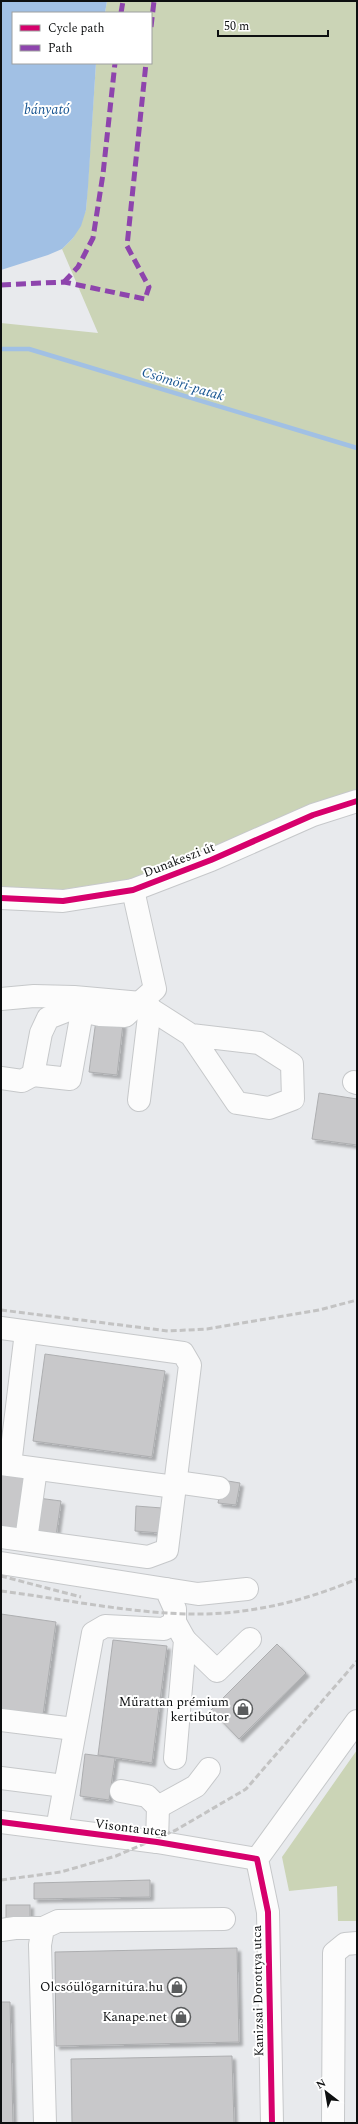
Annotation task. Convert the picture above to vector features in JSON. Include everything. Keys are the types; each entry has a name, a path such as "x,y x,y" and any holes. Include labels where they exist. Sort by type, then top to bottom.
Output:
{"street":[{"name":"Dunakeszi út","path":"1,898 64,901 133,890 211,860 313,815 357,801"},
{"path":"133,890 155,989 146,1006 139,1100"},
{"path":"1,999 34,996 74,997 146,1006 191,1036 237,1103 269,1108 293,1099 292,1064 259,1043 191,1036"},
{"path":"33,1075 41,1033 48,1018 71,1009 100,1015 125,1016 146,1006"},
{"path":"1,1078 22,1081 33,1075 70,1079 82,1012"},
{"path":"1,1328 183,1353 190,1365 168,1550 148,1557 1,1537"},
{"path":"26,1332 5,1465 218,1488"},
{"path":"26,1540 36,1469"},
{"path":"1,1563 198,1594 247,1588"},
{"path":"166,1589 175,1609 180,1631 175,1758"},
{"path":"57,1829 74,1729 93,1633 105,1626 180,1631 216,1671 250,1638"},
{"path":"1,1720 74,1729"},
{"path":"257,1859 357,1721"},
{"path":"158,1807 196,1786 209,1769"},
{"path":"1,1778 64,1786"},
{"path":"121,1791 147,1796 158,1807 157,1842"},
{"name":"Visonta utca","path":"1,1822 157,1842 257,1859"},
{"name":"Kanizsai Dorottya utca","path":"257,1859 268,1912 272,2123"},
{"path":"1,1930 16,1928 43,1928 58,1921 224,1919"},
{"path":"43,1928 40,1945 45,2123"},
{"path":"333,2123 334,1953 345,1944 357,1943"}],"green space":[{"path":"107,1 357,1 357,795 131,879 59,890 1,891 1,323 98,333 62,249 73,238 86,210 96,64 152,64 152,12 105,12"},
{"path":"357,1750 357,1921 338,1921 337,1886 289,1891 282,1857"}],"water":[{"name":"bányató","path":"1,1 107,1 105,12 12,12 12,64 96,64 86,210 81,226 73,238 62,249 1,270"}],"building":[{"path":"96,1020 123,1024 117,1075 89,1072"},
{"path":"319,1093 357,1099 357,1145 312,1139"},
{"path":"45,1354 165,1371 152,1457 33,1441"},
{"path":"1,1473 25,1476 18,1531 1,1528"},
{"path":"222,1480 240,1483 236,1505 218,1503"},
{"path":"38,1498 61,1501 56,1536 33,1533"},
{"path":"136,1506 162,1508 160,1533 135,1531"},
{"path":"1,1614 56,1622 43,1715 1,1709"},
{"path":"113,1640 167,1646 152,1763 98,1755"},
{"path":"277,1644 306,1673 239,1739 211,1710"},
{"path":"85,1754 115,1758 109,1800 80,1796"},
{"path":"150,1880 150,1897 34,1899 34,1883"},
{"path":"6,1905 30,1905 30,1921 6,1921"},
{"path":"237,1948 239,2042 56,2046 55,1952"},
{"path":"1,2002 10,2002 13,2123 1,2123"},
{"path":"232,2056 234,2123 72,2123 71,2059"}],"waterway":[{"name":"Csömöri-patak","path":"1,349 29,349 357,448"}],"railway":[{"path":"1,1310 168,1331 207,1329 319,1310 357,1300"},
{"path":"1,1576 81,1597"},
{"path":"1,1591 144,1611 213,1614 255,1609 297,1600 357,1579"},
{"path":"1,1880 61,1872 116,1856 176,1830 246,1789 357,1661"}],"marked path":[{"path":"121,12 123,1"},
{"path":"152,18 154,1"},
{"path":"64,282 78,267 93,238 103,174 115,64"},
{"path":"1,285 64,282 145,299 149,287 127,246 146,64"}],"cycle path":[{"path":"1,898 63,901 133,890 211,860 313,815 357,801"},
{"path":"1,1822 157,1842 257,1859 268,1912 272,2123"}],"place":[{"name":"Műrattan prémium kertibútor","path":"243,1709"},
{"name":"Olcsóülőgarnitúra.hu","path":"177,1987"},
{"name":"Kanape.net","path":"181,2017"}]}
